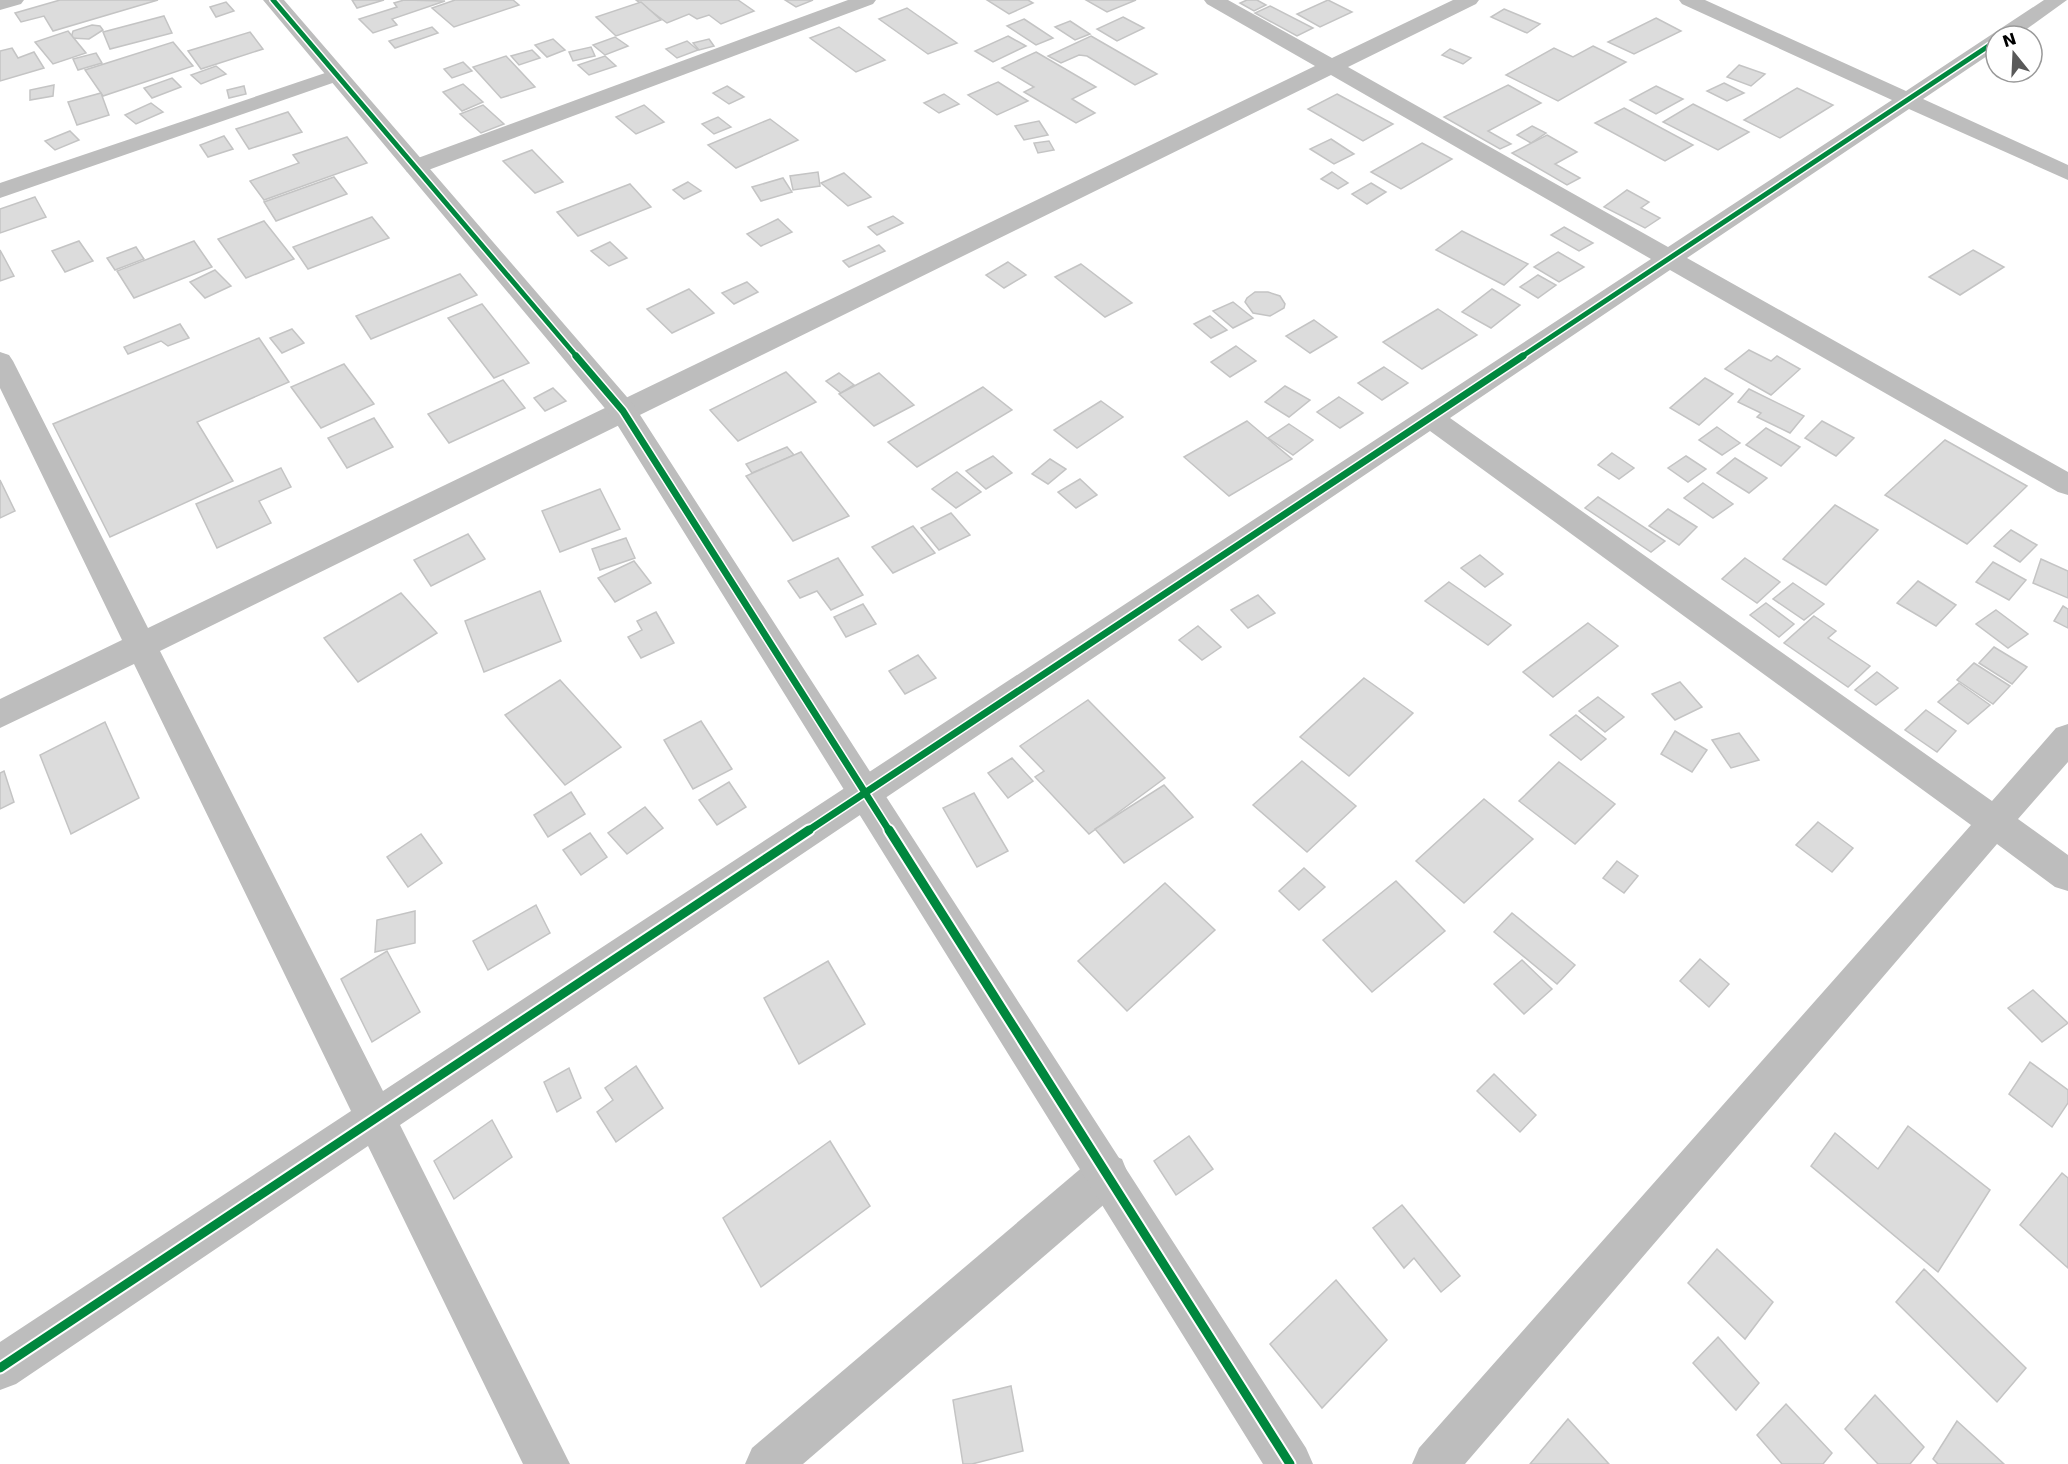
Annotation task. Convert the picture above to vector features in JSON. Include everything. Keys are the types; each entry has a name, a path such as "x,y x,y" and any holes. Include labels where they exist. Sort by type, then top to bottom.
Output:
{"street":[{"path":"0,4 14,0"},
{"path":"273,0 623,411 1290,1464"},
{"path":"416,167 866,0"},
{"path":"1214,0 2068,485"},
{"path":"0,714 1469,0"},
{"path":"1689,0 2068,173"},
{"path":"2021,24 2057,0"},
{"path":"796,6 814,19"},
{"path":"0,1368 1984,48"},
{"path":"0,191 337,75"},
{"path":"0,361 547,1464"},
{"path":"1430,417 2068,875"},
{"path":"1435,1464 2068,738"},
{"path":"768,1464 1107,1174"}],"building":[{"path":"60,0 158,0 53,31 44,16 21,22 15,13"},
{"path":"352,0 384,0 357,8"},
{"path":"404,0 445,1 392,19 397,25 373,33 359,19 397,7 394,3"},
{"path":"455,0 513,0 519,5 454,27 432,8"},
{"path":"636,0 738,0 754,11 721,24 709,15 697,19 689,14 667,23"},
{"path":"785,0 813,0 796,7"},
{"path":"987,0 1028,0 1033,3 1009,14"},
{"path":"1086,0 1136,0 1107,12"},
{"path":"1257,0 1266,5 1254,11 1240,3"},
{"path":"1328,0 1352,12 1320,27 1297,14"},
{"path":"226,2 234,11 216,17 210,7"},
{"path":"641,2 661,20 616,36 596,17"},
{"path":"1270,6 1313,28 1297,36 1255,13"},
{"path":"907,8 957,43 928,54 879,19"},
{"path":"1504,9 1540,24 1527,33 1491,17"},
{"path":"164,16 172,33 110,49 103,32"},
{"path":"1123,17 1144,28 1117,41 1097,29"},
{"path":"1656,18 1681,31 1634,54 1608,42"},
{"path":"1024,19 1053,38 1036,45 1007,26"},
{"path":"1070,21 1090,34 1075,40 1055,27"},
{"path":"92,25 100,26 103,30 89,39 71,38 73,31"},
{"path":"432,27 438,33 395,48 389,41"},
{"path":"839,27 885,60 856,72 810,38"},
{"path":"68,31 86,53 53,64 35,42"},
{"path":"250,32 263,49 201,69 188,51"},
{"path":"1008,36 1026,46 993,62 975,51"},
{"path":"1091,36 1157,74 1135,85 1087,56 1079,55 1061,63 1048,56"},
{"path":"615,37 628,46 605,55 593,45"},
{"path":"553,39 565,50 547,57 535,45"},
{"path":"709,39 714,46 699,50 693,43"},
{"path":"687,41 698,50 677,58 666,49"},
{"path":"173,42 193,66 103,96 85,70"},
{"path":"1593,46 1626,62 1558,101 1506,75 1554,48 1573,57"},
{"path":"591,47 595,56 573,61 569,52"},
{"path":"12,48 18,58 34,52 44,68 0,81 0,51"},
{"path":"1450,49 1471,58 1463,64 1442,55"},
{"path":"532,50 540,58 519,65 511,56"},
{"path":"1036,52 1096,87 1072,99 1095,113 1076,123 1024,92 1034,87 1002,68"},
{"path":"96,53 102,63 78,70 73,59"},
{"path":"506,56 535,87 501,98 473,67"},
{"path":"605,56 616,66 589,75 578,65"},
{"path":"463,62 472,71 452,78 444,69"},
{"path":"1739,65 1765,74 1751,86 1727,77"},
{"path":"216,66 226,74 201,84 191,75"},
{"path":"172,78 181,87 152,98 144,88"},
{"path":"998,82 1028,101 997,115 968,95"},
{"path":"1724,83 1744,93 1727,101 1707,91"},
{"path":"463,84 483,102 462,111 443,92"},
{"path":"54,85 53,96 30,100 30,90"},
{"path":"1508,85 1541,103 1488,131 1511,144 1500,149 1444,117"},
{"path":"244,86 246,94 229,98 227,90"},
{"path":"727,86 744,97 729,104 713,93"},
{"path":"1656,86 1683,99 1656,114 1630,100"},
{"path":"1797,88 1833,105 1780,138 1744,120"},
{"path":"101,93 109,115 77,125 68,102"},
{"path":"944,94 959,104 939,113 924,103"},
{"path":"1337,94 1393,124 1363,141 1308,109"},
{"path":"151,103 163,112 136,124 125,115"},
{"path":"1693,104 1749,132 1718,150 1663,122"},
{"path":"483,105 504,124 481,133 460,114"},
{"path":"644,105 664,122 636,134 616,117"},
{"path":"1624,108 1693,145 1665,161 1595,123"},
{"path":"288,112 302,132 249,149 236,129"},
{"path":"718,117 731,127 714,134 702,124"},
{"path":"770,119 798,140 736,168 708,145"},
{"path":"1039,121 1048,135 1024,140 1015,126"},
{"path":"1532,126 1546,133 1531,143 1517,135"},
{"path":"70,131 79,140 55,150 45,141"},
{"path":"1547,135 1577,152 1555,164 1580,178 1567,185 1512,153"},
{"path":"224,136 233,149 208,157 200,145"},
{"path":"347,137 367,163 264,200 250,181 299,163 293,155"},
{"path":"1331,139 1354,154 1334,164 1310,149"},
{"path":"1049,141 1054,150 1038,153 1034,143"},
{"path":"1422,143 1452,159 1401,189 1371,172"},
{"path":"532,150 563,182 535,193 503,161"},
{"path":"818,172 820,186 793,190 790,176"},
{"path":"1332,172 1348,183 1338,189 1321,179"},
{"path":"844,173 871,197 848,206 821,183"},
{"path":"334,177 347,194 276,221 264,202"},
{"path":"783,178 792,192 761,201 752,187"},
{"path":"688,182 701,191 684,199 673,190"},
{"path":"1371,183 1386,192 1367,204 1352,194"},
{"path":"630,184 651,207 578,236 557,212"},
{"path":"1627,190 1649,202 1641,208 1660,218 1645,228 1604,207"},
{"path":"35,197 46,217 0,233 0,209"},
{"path":"893,216 903,223 877,235 868,227"},
{"path":"372,217 389,238 308,269 293,247"},
{"path":"778,219 792,232 761,246 747,234"},
{"path":"264,221 294,259 246,278 218,239"},
{"path":"1564,227 1593,243 1579,251 1551,235"},
{"path":"1462,231 1528,264 1504,285 1436,250"},
{"path":"79,241 93,261 65,272 52,251"},
{"path":"194,241 212,267 134,298 117,271"},
{"path":"610,242 627,258 609,266 591,251"},
{"path":"879,245 885,251 849,267 843,261"},
{"path":"136,247 144,259 115,270 107,258"},
{"path":"0,250 14,276 0,281"},
{"path":"1973,250 2004,267 1960,295 1929,277"},
{"path":"1558,252 1584,267 1559,282 1534,267"},
{"path":"1008,262 1026,275 1004,288 986,275"},
{"path":"1081,264 1132,303 1105,317 1055,277"},
{"path":"215,270 231,286 205,298 190,282"},
{"path":"460,274 477,295 371,339 356,316"},
{"path":"1538,275 1556,285 1538,298 1520,287"},
{"path":"747,282 758,292 734,304 722,293"},
{"path":"689,289 714,313 672,333 647,309"},
{"path":"1492,289 1520,305 1491,328 1462,312"},
{"path":"1255,292 1268,292 1280,296 1285,304 1284,308 1270,316 1253,313 1245,302"},
{"path":"1233,302 1253,318 1233,328 1213,311"},
{"path":"482,304 529,363 494,378 448,318"},
{"path":"1438,309 1477,335 1422,369 1383,342"},
{"path":"1210,316 1227,330 1211,338 1194,324"},
{"path":"1314,320 1337,337 1310,353 1286,336"},
{"path":"180,324 189,338 168,346 161,341 128,354 124,347"},
{"path":"292,329 304,343 282,353 270,338"},
{"path":"259,338 289,382 197,422 233,481 110,537 53,424"},
{"path":"1236,346 1256,361 1230,377 1211,362"},
{"path":"1749,350 1771,361 1777,356 1800,369 1771,395 1725,369"},
{"path":"344,364 374,404 321,428 291,387"},
{"path":"1384,367 1408,383 1382,400 1358,383"},
{"path":"786,372 816,402 738,441 710,410"},
{"path":"839,373 854,385 841,393 826,381"},
{"path":"879,373 914,405 874,426 839,394"},
{"path":"1705,378 1733,394 1699,425 1670,408"},
{"path":"503,380 525,408 449,443 428,414"},
{"path":"1285,386 1310,400 1289,417 1265,402"},
{"path":"983,387 1012,410 917,467 888,442"},
{"path":"553,388 566,401 545,411 534,398"},
{"path":"1749,389 1804,416 1790,433 1757,417 1761,413 1738,402"},
{"path":"1339,397 1363,413 1340,428 1317,412"},
{"path":"1101,401 1123,417 1077,448 1054,430"},
{"path":"374,418 393,447 347,468 328,438"},
{"path":"1247,421 1292,459 1229,496 1184,457"},
{"path":"1822,421 1854,438 1836,456 1805,438"},
{"path":"1289,424 1313,440 1293,455 1268,438"},
{"path":"1717,427 1740,443 1722,455 1699,440"},
{"path":"1766,428 1800,447 1781,466 1746,445"},
{"path":"1945,440 2027,486 1967,544 1885,495"},
{"path":"787,447 794,455 752,473 746,464"},
{"path":"801,452 849,516 793,541 746,476"},
{"path":"1612,453 1634,468 1619,479 1598,465"},
{"path":"993,456 1012,473 986,489 966,471"},
{"path":"1686,456 1706,469 1688,482 1668,468"},
{"path":"1735,458 1767,478 1749,493 1717,473"},
{"path":"1050,459 1066,469 1048,484 1032,474"},
{"path":"281,468 291,487 259,501 271,523 217,548 196,504"},
{"path":"957,472 981,492 956,508 932,489"},
{"path":"1080,479 1097,495 1076,508 1058,492"},
{"path":"0,480 15,511 0,518"},
{"path":"1703,483 1733,504 1713,518 1684,498"},
{"path":"600,489 620,529 560,552 542,511"},
{"path":"1598,497 1665,541 1651,552 1585,508"},
{"path":"1835,505 1878,530 1826,585 1783,559"},
{"path":"1668,509 1697,527 1679,545 1649,526"},
{"path":"951,513 970,535 939,550 921,528"},
{"path":"913,526 935,553 893,573 872,547"},
{"path":"2011,530 2037,545 2020,562 1994,546"},
{"path":"468,534 485,559 431,586 414,560"},
{"path":"626,538 635,558 600,570 592,549"},
{"path":"1480,555 1503,574 1485,587 1461,568"},
{"path":"838,558 863,595 831,610 817,591 800,598 788,581"},
{"path":"1745,558 1780,582 1757,603 1722,579"},
{"path":"2041,559 2068,571 2068,598 2033,583"},
{"path":"634,561 651,583 615,602 598,578"},
{"path":"1993,562 2026,580 2009,600 1976,582"},
{"path":"1918,581 1956,605 1936,626 1897,603"},
{"path":"1449,582 1511,625 1488,645 1425,601"},
{"path":"1793,583 1824,604 1804,620 1773,599"},
{"path":"540,591 561,641 484,672 465,621"},
{"path":"401,593 437,633 358,682 324,638"},
{"path":"1258,595 1275,613 1248,628 1231,610"},
{"path":"1766,603 1794,624 1779,637 1750,615"},
{"path":"863,604 876,624 846,637 834,617"},
{"path":"2063,606 2068,609 2068,628 2054,621"},
{"path":"1996,610 2028,634 2008,648 1976,624"},
{"path":"656,612 674,643 641,658 628,637 642,630 637,621"},
{"path":"1814,616 1836,631 1828,638 1870,666 1848,687 1784,643"},
{"path":"1588,623 1618,646 1553,697 1523,672"},
{"path":"1198,626 1221,647 1202,660 1179,640"},
{"path":"1994,647 2027,667 2012,684 1979,663"},
{"path":"918,655 936,678 905,694 889,671"},
{"path":"1974,663 2010,686 1993,704 1957,680"},
{"path":"1877,672 1898,688 1876,705 1855,690"},
{"path":"1364,678 1413,713 1349,776 1300,737"},
{"path":"560,680 621,747 565,785 505,715"},
{"path":"1680,682 1702,707 1675,720 1652,694"},
{"path":"1959,683 1990,705 1968,724 1938,702"},
{"path":"1598,697 1624,717 1605,732 1579,711"},
{"path":"1088,700 1165,778 1089,834 1035,777 1044,771 1020,746"},
{"path":"1926,710 1956,731 1937,752 1905,730"},
{"path":"1576,715 1606,739 1581,760 1550,735"},
{"path":"701,721 732,769 693,789 664,740"},
{"path":"105,722 139,798 71,834 40,755"},
{"path":"1675,731 1707,750 1692,772 1661,754"},
{"path":"1739,733 1759,760 1731,768 1712,740"},
{"path":"1012,758 1033,781 1008,798 988,773"},
{"path":"1302,761 1356,806 1307,852 1253,805"},
{"path":"1559,762 1615,804 1575,844 1519,801"},
{"path":"4,771 14,802 0,809 0,773"},
{"path":"729,782 746,807 717,825 699,800"},
{"path":"1164,785 1193,817 1124,863 1095,829"},
{"path":"571,792 585,814 548,837 534,815"},
{"path":"974,793 1008,851 977,867 943,808"},
{"path":"1484,799 1533,839 1464,903 1416,861"},
{"path":"645,807 663,828 627,854 608,833"},
{"path":"1818,822 1853,848 1832,872 1796,845"},
{"path":"590,833 607,857 581,875 563,850"},
{"path":"421,834 442,863 408,887 387,857"},
{"path":"1617,861 1638,876 1624,893 1603,878"},
{"path":"1304,868 1325,887 1299,910 1279,891"},
{"path":"1396,881 1445,931 1372,992 1323,940"},
{"path":"1165,883 1215,930 1127,1011 1078,961"},
{"path":"536,905 550,933 488,970 473,941"},
{"path":"415,911 415,943 375,952 377,920"},
{"path":"1512,913 1575,965 1557,984 1494,932"},
{"path":"387,951 420,1012 372,1042 341,979"},
{"path":"1700,959 1729,984 1709,1007 1680,981"},
{"path":"1522,960 1552,989 1524,1014 1494,984"},
{"path":"828,961 865,1024 799,1064 764,998"},
{"path":"2033,990 2068,1023 2042,1042 2008,1008"},
{"path":"2030,1062 2068,1090 2068,1103 2052,1127 2009,1094"},
{"path":"636,1066 663,1108 616,1142 597,1112 613,1100 605,1088"},
{"path":"569,1068 581,1098 557,1112 544,1082"},
{"path":"1494,1074 1536,1115 1520,1132 1477,1091"},
{"path":"492,1120 512,1157 454,1199 434,1161"},
{"path":"1908,1126 1990,1190 1938,1272 1811,1166 1835,1133 1878,1169"},
{"path":"1189,1136 1213,1169 1176,1195 1154,1161"},
{"path":"830,1141 870,1206 761,1287 723,1218"},
{"path":"2062,1173 2068,1178 2068,1268 2020,1225"},
{"path":"1402,1205 1460,1276 1441,1292 1414,1258 1404,1268 1373,1228"},
{"path":"1717,1249 1773,1302 1745,1339 1688,1283"},
{"path":"1924,1269 2026,1368 1997,1402 1896,1302"},
{"path":"1336,1280 1387,1340 1322,1408 1270,1344"},
{"path":"1718,1337 1759,1383 1736,1410 1693,1363"},
{"path":"1011,1386 1023,1451 972,1464 963,1464 953,1400"},
{"path":"1875,1395 1924,1447 1910,1464 1878,1464 1845,1429"},
{"path":"1786,1404 1832,1453 1823,1464 1782,1464 1757,1435"},
{"path":"1568,1419 1609,1464 1530,1464"},
{"path":"1957,1421 2004,1464 1938,1464 1933,1459"}],"cycle path":[{"path":"273,0 623,411 1290,1464"},
{"path":"0,1368 1984,49"}]}
